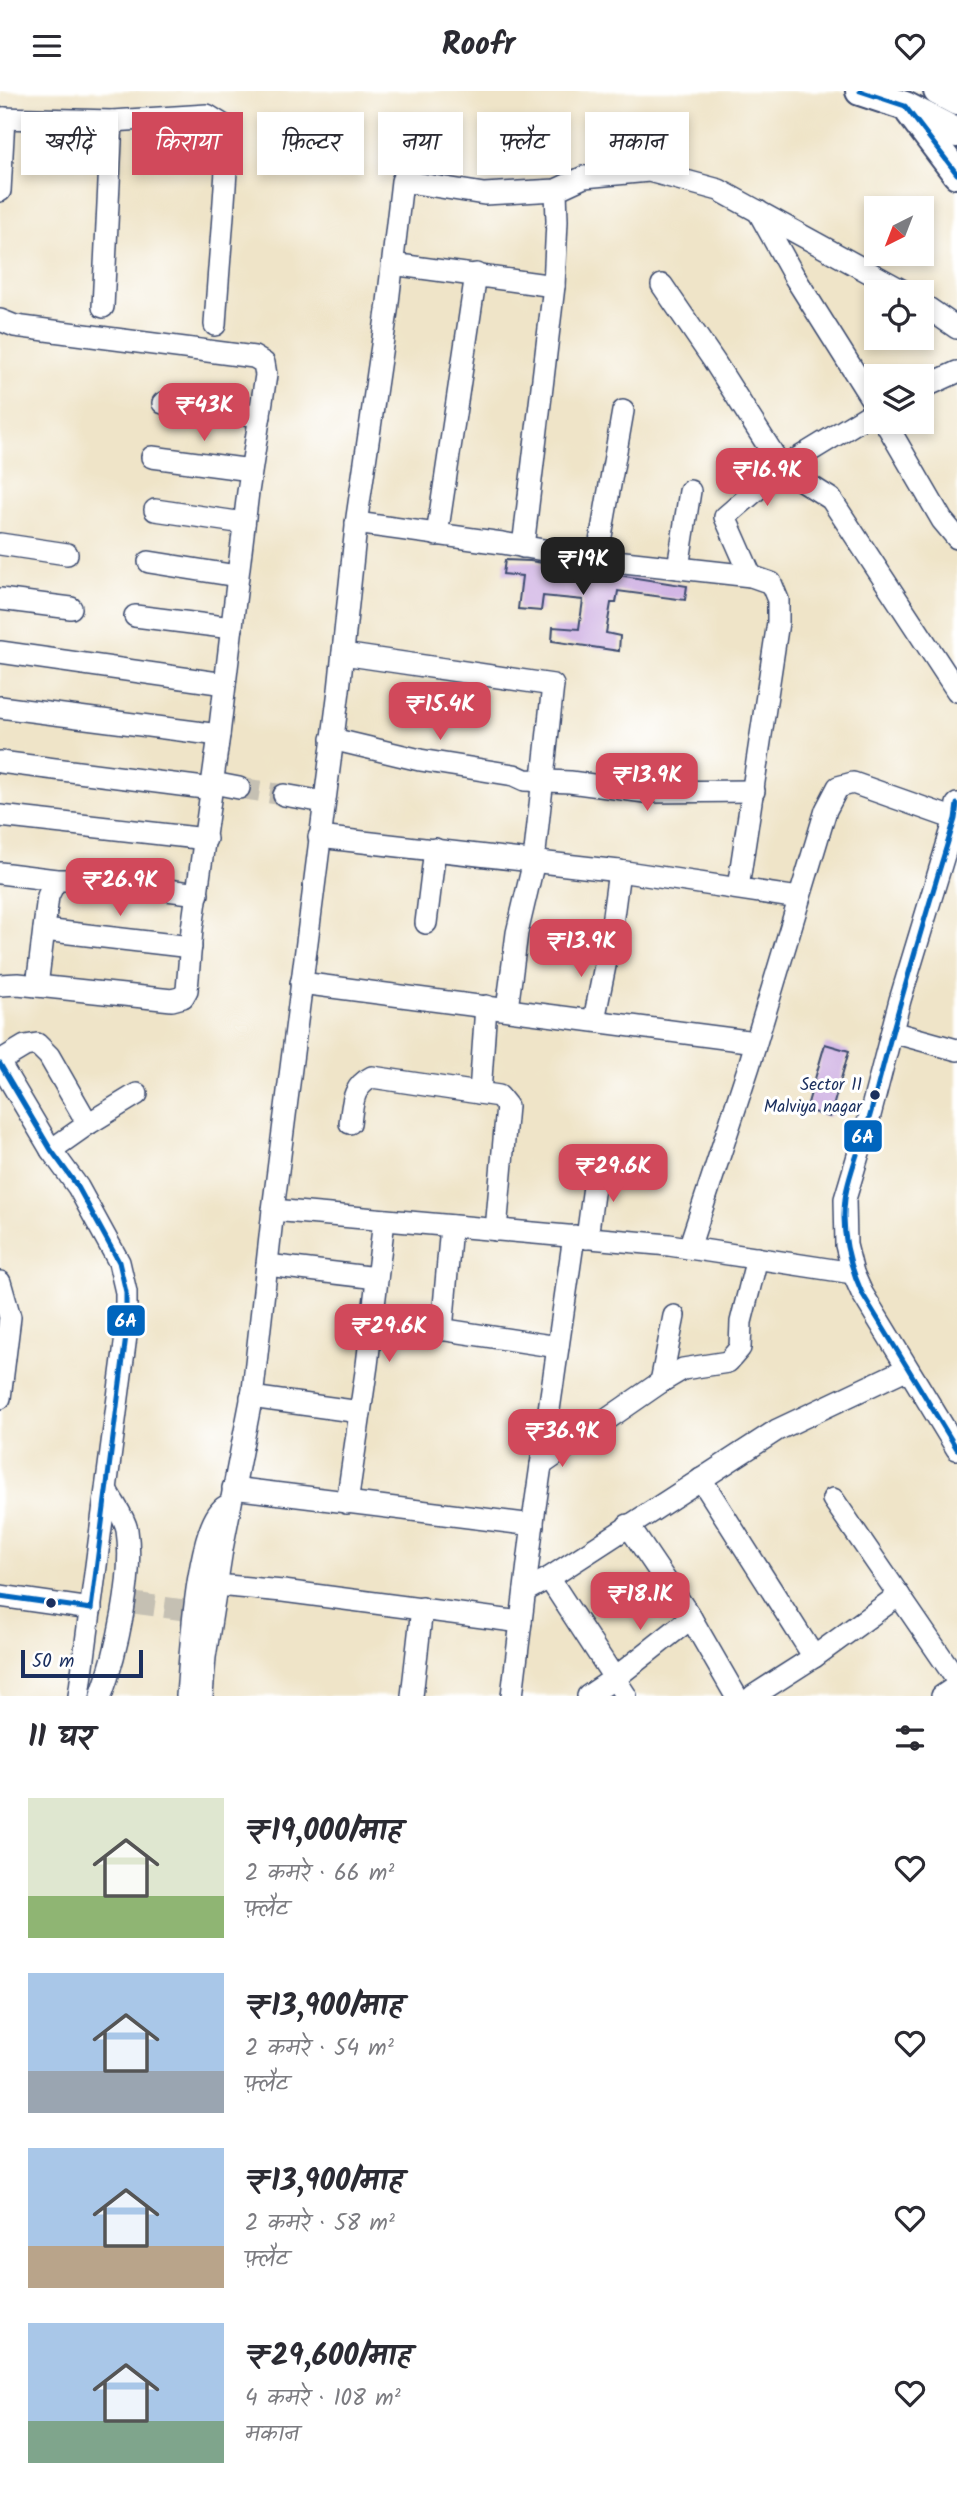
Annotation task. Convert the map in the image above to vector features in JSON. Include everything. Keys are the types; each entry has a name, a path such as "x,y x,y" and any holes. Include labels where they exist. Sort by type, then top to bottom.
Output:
{"main road":[{"path":"860,91 905,106 957,133"},
{"path":"938,91 957,101"},
{"path":"905,106 957,174"}],"street":[{"path":"118,121 207,115 228,128 227,186 220,241 215,325"},
{"path":"0,191 2,118 21,119"},
{"path":"202,1696 216,1585 251,1397 356,523 393,264 402,181 484,194 556,190 584,177 649,171 719,190 883,280"},
{"path":"103,306 109,175"},
{"path":"523,547 554,286 556,190"},
{"path":"757,210 794,276 864,388"},
{"path":"393,264 554,286"},
{"path":"437,535 476,274"},
{"path":"662,285 782,468 831,499 957,691"},
{"path":"934,312 957,328"},
{"path":"0,320 15,326 254,356 264,363 266,375 237,576 187,990 183,997 172,1000 37,986 0,985"},
{"path":"934,383 957,372"},
{"path":"163,403 260,416"},
{"path":"597,559 623,411"},
{"path":"751,576 725,517 782,468 864,417"},
{"path":"892,434 942,520 957,538"},
{"path":"152,457 251,470"},
{"path":"678,568 690,491"},
{"path":"155,510 244,523"},
{"path":"356,523 597,559 751,576 771,583 778,600 778,622 738,888"},
{"path":"0,544 67,554"},
{"path":"149,562 237,576"},
{"path":"0,599 71,608"},
{"path":"135,616 232,628"},
{"path":"0,652 225,684"},
{"path":"342,654 553,685 534,861 517,933 507,1009"},
{"path":"0,707 219,735"},
{"path":"332,739 420,760 514,775 525,780 645,792 754,791"},
{"path":"0,762 239,788"},
{"path":"689,1248 825,810 838,787 853,783 956,811 953,842 891,1032 845,1199 846,1245 853,1273 906,1369 957,1449"},
{"path":"284,795 324,802"},
{"path":"0,816 206,839"},
{"path":"319,837 618,871 799,898"},
{"path":"426,923 435,849"},
{"path":"594,1020 609,946 618,871"},
{"path":"0,873 56,880 90,880 198,894"},
{"path":"37,986 48,896 56,880"},
{"path":"44,930 191,947"},
{"path":"301,983 755,1042"},
{"path":"480,1093 486,1006"},
{"path":"891,1032 957,1050"},
{"path":"79,1696 126,1336 126,1292 118,1262 78,1187 51,1150 0,1063 25,1046 37,1044 49,1056 88,1124"},
{"path":"350,1123 354,1097 361,1083 372,1077 499,1096 507,1106 496,1230"},
{"path":"51,1150 137,1094"},
{"path":"512,1696 558,1347 597,1164"},
{"path":"273,1210 689,1248 853,1273"},
{"path":"347,1503 384,1220"},
{"path":"442,1329 452,1226"},
{"path":"541,1465 683,1369 727,1361 740,1348 741,1322 757,1258"},
{"path":"267,1265 377,1278"},
{"path":"0,1282 10,1317 0,1398"},
{"path":"661,1382 674,1316"},
{"path":"373,1319 558,1347"},
{"path":"525,1591 777,1430 906,1369"},
{"path":"251,1397 360,1412"},
{"path":"701,1479 814,1657"},
{"path":"101,1696 129,1602 126,1527 107,1491"},
{"path":"231,1496 347,1503 533,1525"},
{"path":"187,1696 189,1611 204,1548 217,1514 231,1496"},
{"path":"833,1499 957,1680"},
{"path":"628,1525 691,1618 736,1696"},
{"path":"549,1578 620,1687"},
{"path":"216,1585 521,1622"},
{"path":"753,1696 814,1657 899,1595"},
{"path":"0,1596 91,1609"},
{"path":"412,1696 422,1608"},
{"path":"587,1696 620,1687 691,1618"},
{"path":"942,1696 957,1686"}],"building":[{"path":"505,560 530,561 687,586 685,600 618,591 616,603 611,603 606,633 620,636 619,651 552,641 553,627 579,629 583,600 543,596 541,611 518,609 522,576 503,574"},
{"path":"825,1044 849,1051 830,1117 806,1110"}],"tunnel":[{"path":"239,788 284,795"},
{"path":"134,1603 184,1610"}],"transit line":[{"name":"6A","path":"860,91 905,106 957,174"},
{"name":"6A","path":"957,804 955,819 871,1112 849,1179 844,1211 847,1247 862,1293 957,1449"},
{"name":"6A","path":"0,1064 51,1150 78,1187 119,1262 126,1292 126,1336 91,1609"},
{"name":"6A","path":"0,1596 91,1609"}],"place":[{"name":"Sector 11 Malviya nagar","path":"875,1095"}]}
